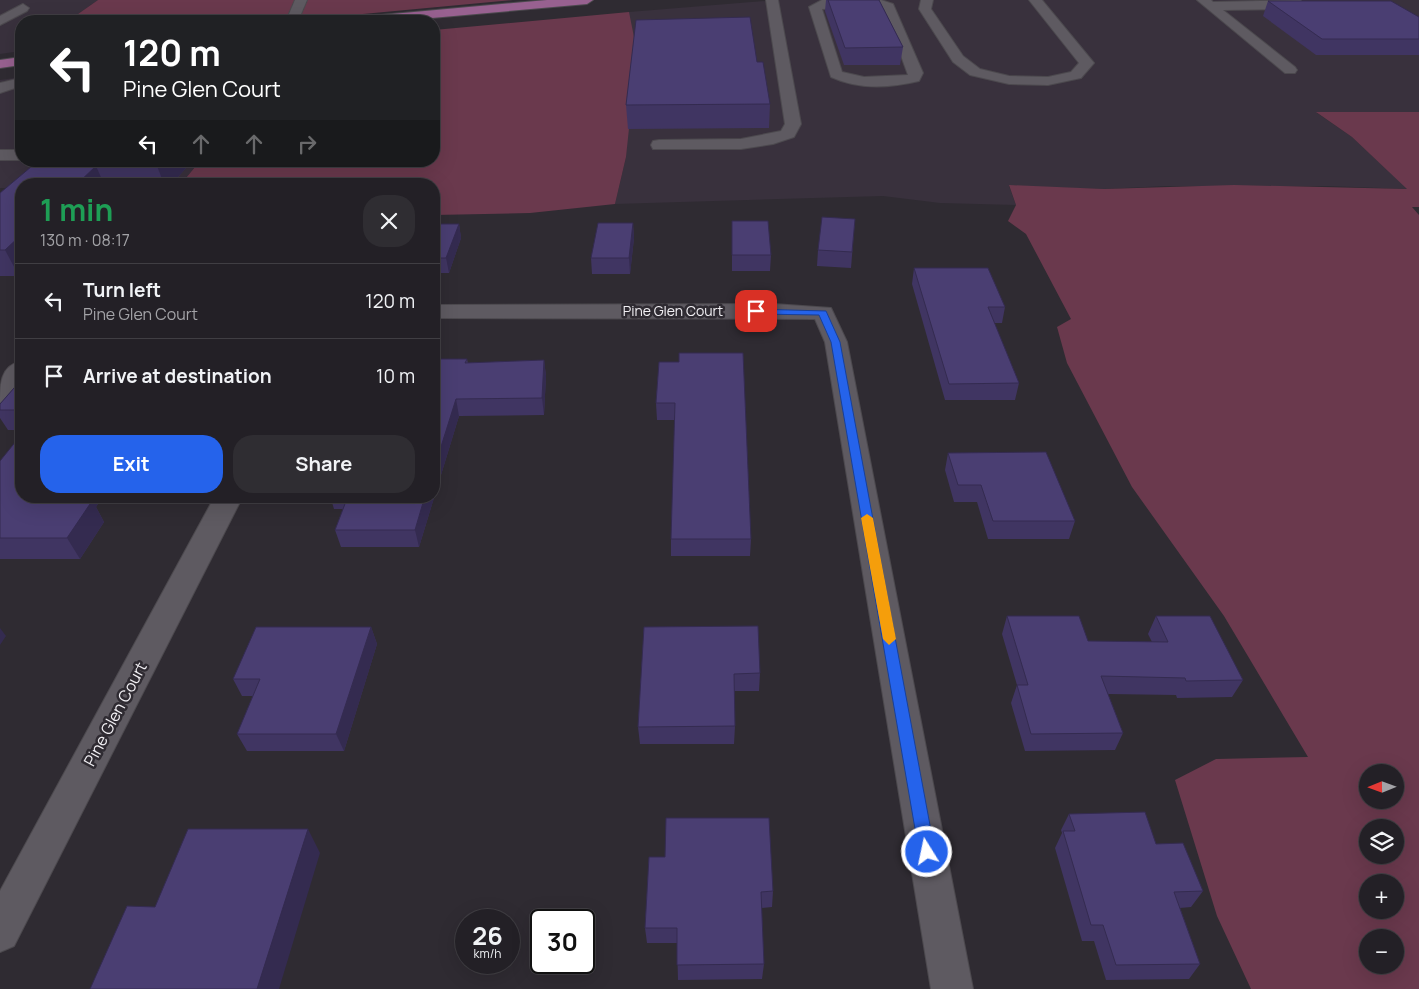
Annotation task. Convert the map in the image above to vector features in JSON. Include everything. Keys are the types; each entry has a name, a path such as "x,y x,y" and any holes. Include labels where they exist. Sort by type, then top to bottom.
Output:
{"main road":[{"path":"424,15 587,0"},
{"path":"0,64 15,62"}],"street":[{"path":"295,15 301,0"},
{"path":"659,144 754,143 773,140 788,134 793,124 782,22 772,0"},
{"path":"927,0 925,9 958,60 975,72 1009,80 1048,81 1076,75 1087,63 1035,0"},
{"path":"1207,3 1291,5 1296,4 1295,0"},
{"path":"1207,3 1290,70"},
{"path":"817,5 885,5 889,7 916,72 914,78 855,81 836,74 818,22 815,7 817,5"},
{"path":"0,21 23,8"},
{"path":"802,22 818,22"},
{"path":"0,89 15,83"},
{"path":"0,155 15,155"},
{"name":"Pine Glen Court","path":"440,312 774,311 823,313 836,342 952,989"},
{"path":"0,396 15,376"},
{"name":"Pine Glen Court","path":"0,932 225,503"}],"shaded area":[{"path":"0,0 98,0 77,15 15,15 15,52 0,54"},
{"path":"98,0 513,0 352,15 77,15"},
{"path":"777,0 1419,0 1419,112 1317,113 1352,137 1408,189 1327,186 1166,186 1104,189 1009,186 1016,205 940,203 883,196 615,204 626,157 629,12"},
{"path":"629,12 637,52 626,157 615,204 530,213 440,215 440,178 186,178 195,167 440,167 440,29"},
{"path":"15,78 15,167 195,167 186,178 15,178 15,188 0,188 0,80"},
{"path":"1316,112 1419,112 1419,207 1412,207 1419,215 1419,989 1251,989 1217,916 1175,780 1216,759 1308,757 1224,616 1132,487 1067,363 1057,327 1071,319 1026,234 1008,221 1016,205 1009,185 1104,189 1234,185 1407,189 1352,137"}],"building":[{"path":"828,0 879,0 903,47 845,48"},
{"path":"1268,1 1391,1 1419,17 1419,39 1322,39"},
{"path":"750,17 757,62 763,62 770,104 626,105 636,20"},
{"path":"31,167 95,167 83,178 18,178"},
{"path":"15,180 15,241 5,250 0,250 0,193"},
{"path":"822,217 855,219 852,252 818,250"},
{"path":"732,221 768,221 771,255 732,255"},
{"path":"598,223 633,223 629,258 591,258"},
{"path":"440,224 459,224 446,258 440,258"},
{"path":"914,268 988,268 1005,307 988,307 1019,383 949,384"},
{"path":"679,353 743,353 751,539 671,539 675,403 656,403 659,362 679,362"},
{"path":"440,359 467,359 465,363 544,360 542,398 456,399 440,450"},
{"path":"15,387 15,410 0,410 0,404"},
{"path":"15,442 15,503 91,503 67,538 0,538 0,461"},
{"path":"1046,452 1075,521 993,521 981,485 958,485 948,453"},
{"path":"345,503 423,503 415,530 335,530"},
{"path":"1007,616 1079,616 1088,641 1168,642 1156,616 1210,616 1243,680 1186,681 1185,678 1101,676 1123,733 1031,734 1017,685 1028,685"},
{"path":"758,626 760,673 734,674 735,726 638,727 644,627"},
{"path":"256,627 371,627 336,734 237,734 260,679 233,679"},
{"path":"1145,812 1156,844 1183,843 1203,891 1174,892 1200,964 1116,965 1103,925 1091,925 1063,831 1075,831 1069,814"},
{"path":"666,818 769,818 773,891 761,892 764,964 677,965 677,928 645,928 649,857 665,857"},
{"path":"188,829 308,829 257,989 90,989 127,906 155,907"}],"slow traffic":[{"path":"867,518 889,639"}],"route":[{"path":"756,311 823,313 836,342 927,852"}]}
